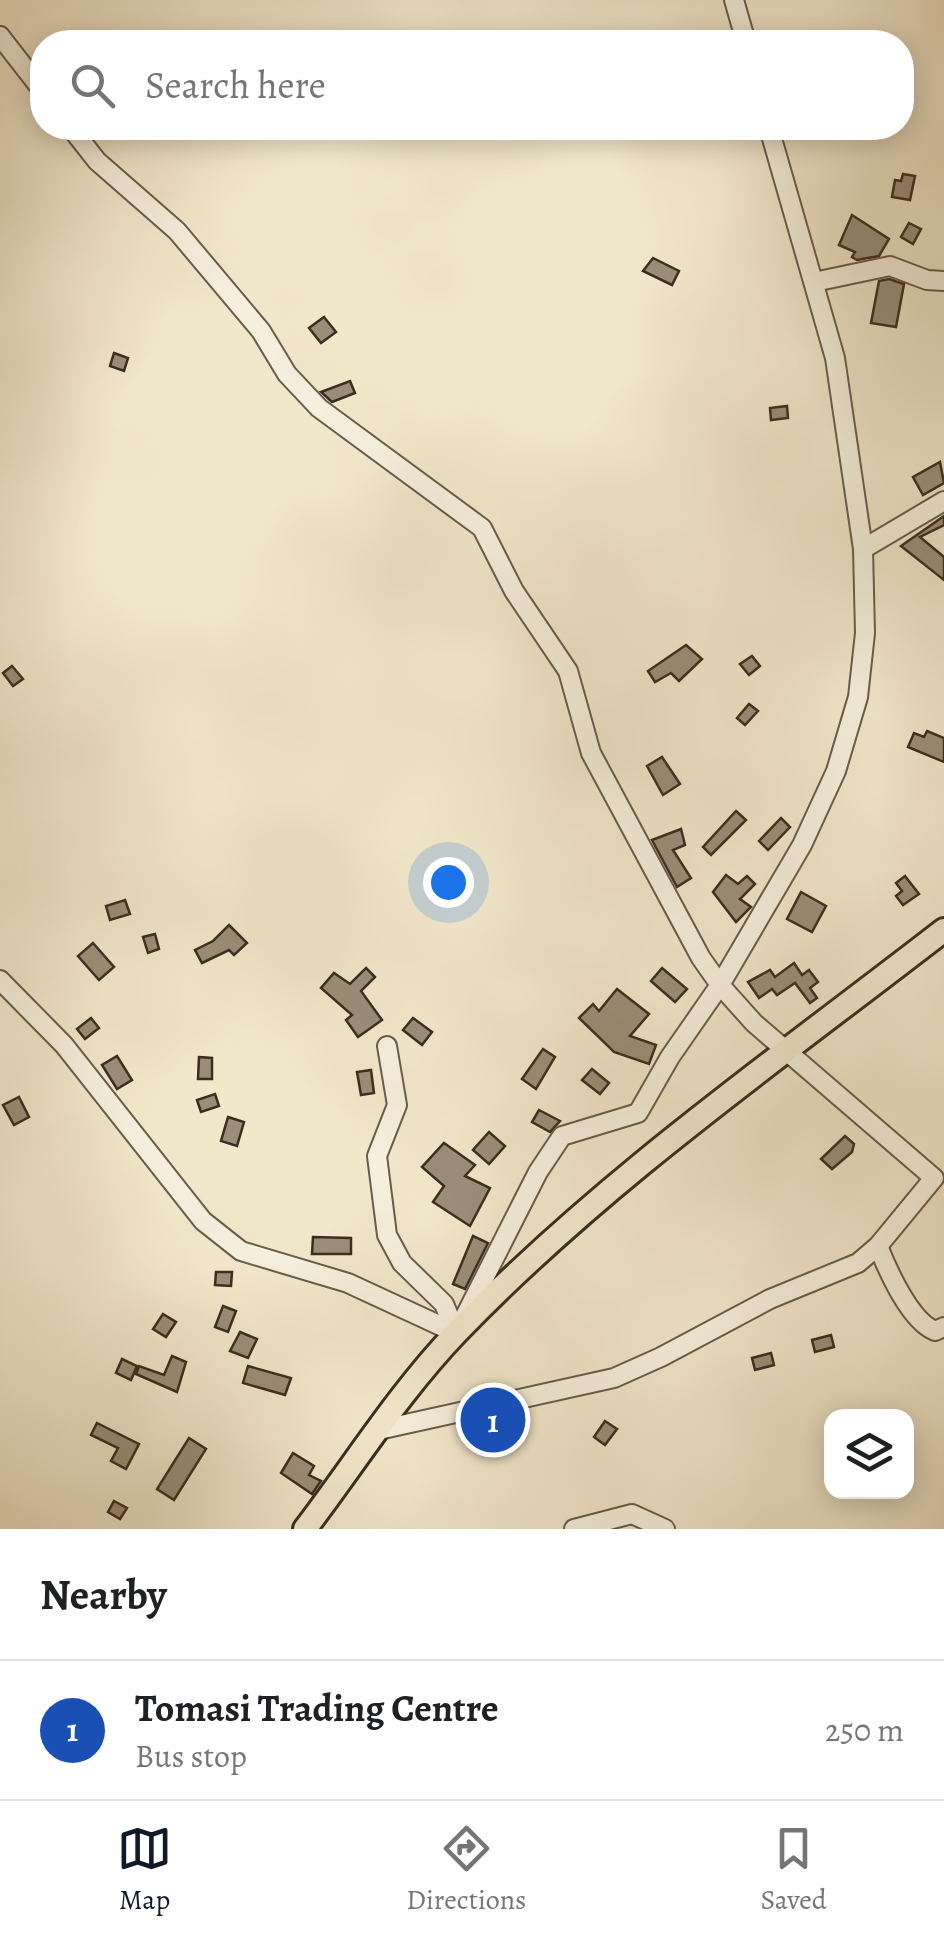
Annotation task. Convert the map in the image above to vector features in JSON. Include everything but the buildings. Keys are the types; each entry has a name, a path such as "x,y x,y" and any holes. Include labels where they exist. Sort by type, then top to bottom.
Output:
{"main road":[{"path":"305,1529 374,1431 456,1334 586,1208 944,930"}],"street":[{"path":"734,0 743,30"},
{"path":"0,36 30,75"},
{"path":"81,140 97,161 178,231 261,331 286,374 319,408 482,528 514,591 568,671 590,753 701,958 720,985 754,1023 941,1176 878,1246 833,1275 770,1299 614,1378 374,1431"},
{"path":"456,1334 538,1172 562,1136 638,1114 802,845 836,772 860,681 865,633 863,550 834,358 772,140"},
{"path":"814,282 890,266 927,280 944,281"},
{"path":"863,550 944,501"},
{"path":"0,980 64,1044 203,1221 241,1251 348,1282 456,1334"},
{"path":"387,1046 397,1105 377,1156 387,1236 402,1263 444,1304 456,1334"},
{"path":"878,1246 896,1290 926,1328 944,1327"},
{"path":"574,1529 632,1514 665,1529"}],"place":[{"name":"Tomasi Trading Centre","path":"493,1420"}]}
